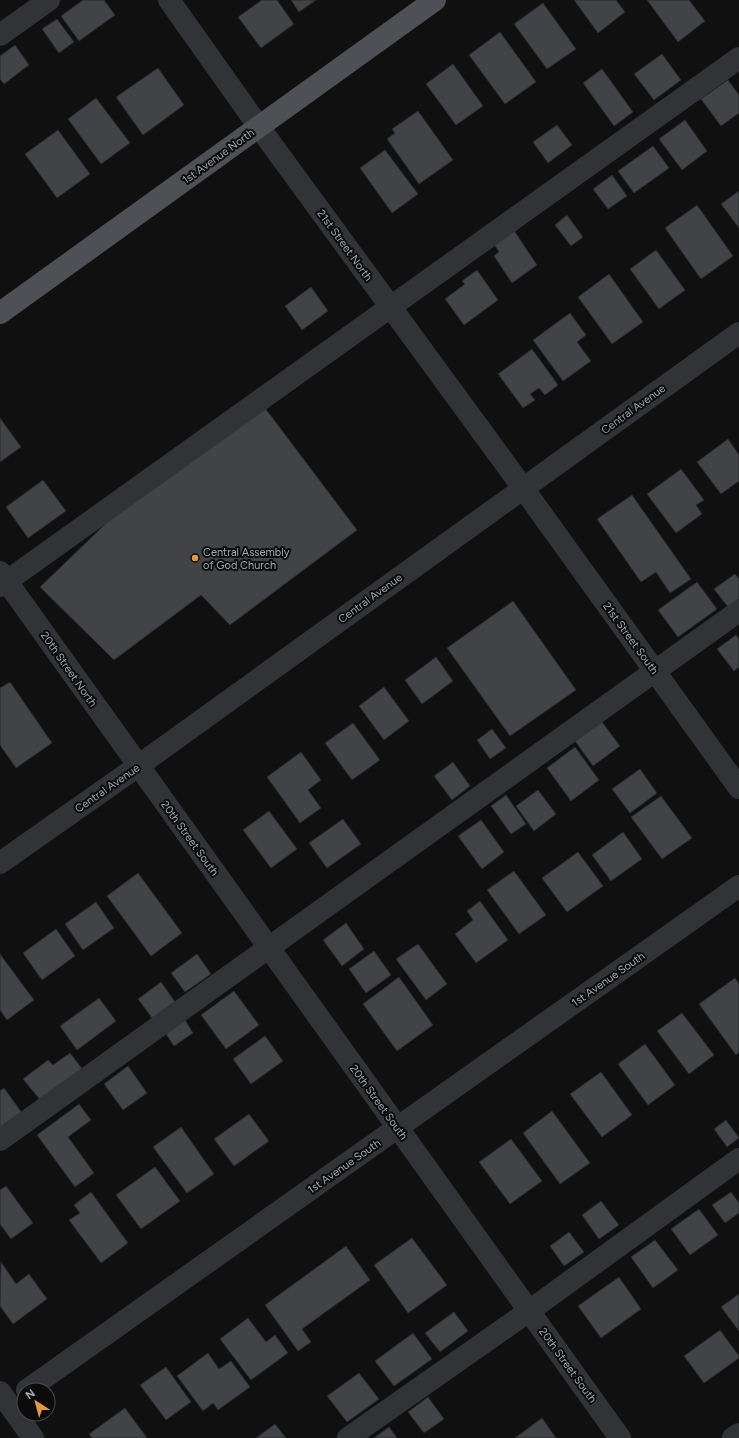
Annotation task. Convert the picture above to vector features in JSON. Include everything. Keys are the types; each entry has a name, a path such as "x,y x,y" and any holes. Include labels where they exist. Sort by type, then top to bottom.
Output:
{"main road":[{"name":"1st Avenue North","path":"0,313 436,0"}],"street":[{"path":"0,35 49,0"},
{"name":"21st Street North","path":"169,0 259,127 523,488"},
{"path":"2,580 391,308 739,58"},
{"name":"Central Avenue","path":"0,863 138,766 739,333"},
{"name":"21st Street South","path":"523,488 739,788"},
{"name":"20th Street North","path":"2,580 138,766"},
{"path":"0,1140 739,612"},
{"name":"20th Street South","path":"138,766 620,1438"},
{"name":"1st Avenue South","path":"38,1382 398,1129 739,886"},
{"path":"348,1438 529,1311 739,1160"},
{"path":"8,1399 33,1438"},
{"path":"733,1438 739,1434"}],"building":[{"path":"83,0 104,0 115,15 79,41 61,16"},
{"path":"262,0 277,0 294,24 261,48 238,17"},
{"path":"291,0 316,0 299,12"},
{"path":"574,0 616,0 625,12 598,33"},
{"path":"647,0 689,0 705,21 678,42"},
{"path":"543,3 576,49 547,69 514,24"},
{"path":"57,19 74,42 59,53 42,29"},
{"path":"500,32 536,82 505,104 469,55"},
{"path":"15,45 29,65 4,84 0,79 0,56"},
{"path":"662,54 681,80 654,100 634,74"},
{"path":"453,64 483,106 456,125 426,84"},
{"path":"158,68 184,105 143,135 116,97"},
{"path":"602,69 633,112 614,126 583,83"},
{"path":"728,80 739,95 739,113 721,126 701,99"},
{"path":"96,98 130,143 101,164 68,119"},
{"path":"418,111 453,160 419,184 387,139 395,133 392,129"},
{"path":"685,120 707,151 682,170 659,139"},
{"path":"557,125 572,145 548,163 533,142"},
{"path":"58,130 90,174 57,198 25,154"},
{"path":"653,146 669,168 634,193 618,171"},
{"path":"385,150 418,194 392,213 360,168"},
{"path":"612,175 627,196 608,209 593,189"},
{"path":"739,191 739,228 721,204"},
{"path":"697,205 733,256 701,279 665,228"},
{"path":"567,215 583,237 571,246 555,225"},
{"path":"513,229 537,265 512,283 494,256 499,252 493,242"},
{"path":"656,250 685,290 659,309 630,269"},
{"path":"477,270 498,300 464,325 445,299 465,284 462,281"},
{"path":"609,274 643,322 612,344 578,297"},
{"path":"311,287 328,311 302,330 285,306"},
{"path":"570,313 586,335 577,342 591,361 563,381 533,340"},
{"path":"532,349 558,385 545,395 539,388 530,394 535,400 523,408 498,374"},
{"name":"Central Assembly of God Church","path":"265,408 357,530 230,625 201,595 114,660 40,587 121,509"},
{"path":"0,418 21,447 0,462"},
{"path":"728,439 739,455 739,481 721,494 697,462"},
{"path":"681,469 704,500 696,505 702,514 676,533 647,494"},
{"path":"43,480 66,511 28,538 6,507"},
{"path":"632,495 691,579 670,593 656,572 641,582 597,519"},
{"path":"735,574 739,579 739,599 728,607 714,589"},
{"path":"697,582 717,609 678,637 658,610"},
{"path":"513,601 576,690 510,736 447,648"},
{"path":"736,635 739,639 739,667 734,671 717,649"},
{"path":"436,657 453,681 422,704 405,680"},
{"path":"10,682 52,743 16,768 0,745 0,688"},
{"path":"384,687 409,721 384,740 359,706"},
{"path":"602,722 620,746 593,766 575,741"},
{"path":"353,723 380,760 352,780 325,743"},
{"path":"492,729 506,748 490,759 477,740"},
{"path":"575,747 599,780 571,801 547,768"},
{"path":"301,752 321,780 308,790 321,808 300,823 267,777"},
{"path":"453,762 470,786 452,800 434,776"},
{"path":"640,769 657,793 630,813 612,789"},
{"path":"538,790 556,814 534,831 516,806"},
{"path":"506,795 526,824 511,834 491,806"},
{"path":"661,796 692,838 662,859 631,817"},
{"path":"269,811 297,849 271,868 243,830"},
{"path":"343,819 361,844 327,868 309,843"},
{"path":"481,820 504,852 482,869 458,836"},
{"path":"623,832 642,859 611,881 592,855"},
{"path":"578,852 603,886 567,912 542,878"},
{"path":"514,871 546,915 519,934 487,890"},
{"path":"138,873 182,933 151,956 107,896"},
{"path":"480,901 508,940 476,963 455,934 473,920 467,911"},
{"path":"96,902 114,928 83,950 65,924"},
{"path":"346,923 364,949 342,966 323,940"},
{"path":"56,929 75,956 42,980 23,953"},
{"path":"418,944 447,984 426,1000 396,959"},
{"path":"374,951 391,975 366,993 349,969"},
{"path":"0,954 34,1000 7,1020 0,1010"},
{"path":"197,954 211,974 185,992 171,973"},
{"path":"399,977 433,1025 397,1051 363,1004"},
{"path":"735,978 739,984 739,1052 736,1055 699,1004"},
{"path":"161,982 175,1002 152,1018 138,999"},
{"path":"234,991 259,1025 226,1049 201,1015"},
{"path":"99,998 116,1021 77,1050 60,1026"},
{"path":"682,1013 714,1055 689,1074 657,1031"},
{"path":"185,1020 193,1033 174,1046 166,1034"},
{"path":"265,1036 283,1061 251,1084 233,1059"},
{"path":"645,1044 675,1085 648,1105 618,1064"},
{"path":"70,1053 83,1070 41,1101 23,1079 48,1060 53,1065"},
{"path":"128,1066 147,1093 123,1110 104,1084"},
{"path":"601,1072 632,1115 602,1137 570,1094"},
{"path":"4,1088 22,1113 0,1129 0,1091"},
{"path":"79,1104 91,1120 68,1137 94,1173 75,1187 37,1135"},
{"path":"552,1111 590,1163 560,1184 523,1133"},
{"path":"249,1114 269,1141 234,1166 214,1139"},
{"path":"726,1120 739,1138 727,1147 714,1129"},
{"path":"181,1127 214,1174 187,1193 153,1147"},
{"path":"511,1139 542,1181 510,1204 479,1162"},
{"path":"155,1167 180,1201 141,1229 116,1195"},
{"path":"6,1186 33,1223 11,1239 0,1224 0,1190"},
{"path":"91,1192 128,1243 101,1263 69,1220 80,1213 74,1205"},
{"path":"731,1192 739,1203 739,1213 725,1223 712,1205"},
{"path":"601,1201 619,1225 599,1239 582,1215"},
{"path":"699,1209 718,1235 690,1255 671,1229"},
{"path":"569,1232 584,1252 564,1266 550,1246"},
{"path":"412,1238 447,1285 408,1313 374,1265"},
{"path":"655,1240 678,1270 653,1288 631,1257"},
{"path":"346,1246 370,1280 302,1329 311,1342 298,1351 265,1305"},
{"path":"1,1262 16,1284 29,1274 47,1299 13,1324 0,1306"},
{"path":"619,1277 641,1309 601,1338 578,1306"},
{"path":"739,1294 739,1331 721,1307"},
{"path":"454,1312 468,1331 440,1352 425,1333"},
{"path":"248,1318 266,1342 275,1335 288,1353 251,1380 220,1339"},
{"path":"720,1330 739,1358 704,1383 684,1356"},
{"path":"413,1333 432,1359 394,1386 375,1361"},
{"path":"208,1353 219,1369 231,1361 250,1387 218,1410 213,1403 203,1411 177,1376"},
{"path":"166,1367 191,1402 166,1420 140,1385"},
{"path":"359,1373 379,1399 347,1422 327,1396"},
{"path":"428,1397 444,1419 424,1433 408,1412"},
{"path":"125,1408 147,1438 92,1438 89,1434"},
{"path":"542,1418 556,1438 515,1438"},
{"path":"275,1424 286,1438 256,1438"},
{"path":"389,1427 397,1438 374,1438"}],"place":[{"name":"Central Assembly of God Church","path":"195,558"}]}
